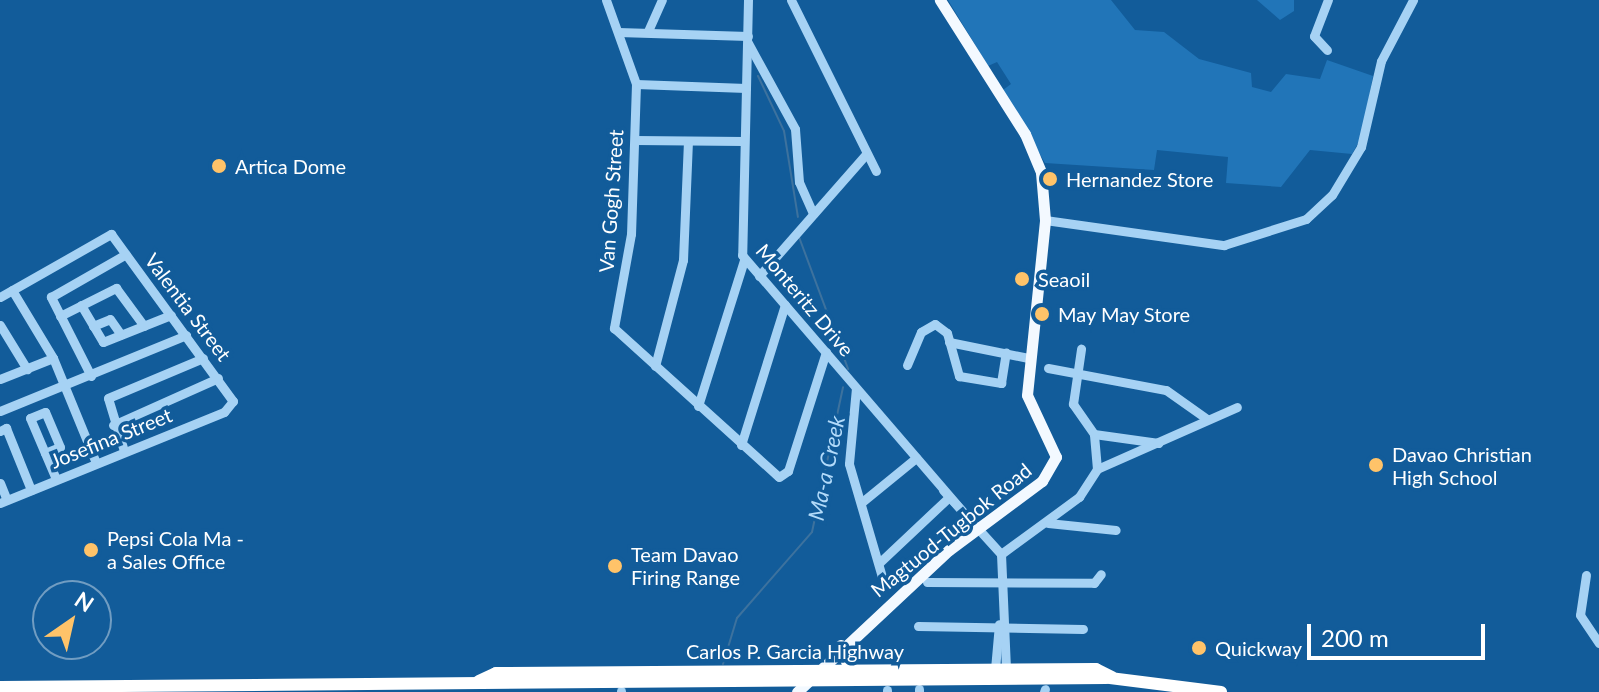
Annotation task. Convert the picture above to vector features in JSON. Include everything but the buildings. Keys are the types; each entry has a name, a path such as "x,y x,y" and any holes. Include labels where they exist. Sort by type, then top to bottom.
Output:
{"highway":[{"path":"841,646 861,690"},
{"name":"Carlos P. Garcia Highway","path":"480,682 496,673 677,671 1096,669 1111,678"},
{"path":"840,690 850,670"},
{"path":"887,670 887,691"},
{"path":"919,670 919,691"},
{"path":"966,670 966,689"},
{"path":"677,671 677,691"},
{"path":"712,671 712,691"},
{"path":"743,671 743,690"},
{"path":"772,671 773,690"},
{"path":"641,672 641,691"},
{"name":"Carlos P. Garcia Highway","path":"0,687 480,682 624,687 641,691 1044,690 1096,688 1111,678"},
{"name":"Carlos P. Garcia Highway","path":"503,692 1111,678 1221,692"},
{"name":"Carlos P. Garcia Highway","path":"480,682 496,692"}],"main road":[{"name":"Magtuod-Tugbok Road","path":"798,691 841,646 977,529 1035,487 1055,461 1028,405 1029,355 1045,220 1033,147 940,0"}],"street":[{"name":"Van Gogh Street","path":"606,0 636,84 629,255 613,323 698,406 782,477 826,352"},
{"path":"648,31 662,0"},
{"name":"Monteritz Drive","path":"748,0 743,141 744,260 1001,554"},
{"path":"791,0 876,171"},
{"path":"1327,50 1314,36 1328,0"},
{"path":"1045,220 1224,245 1306,219 1332,195 1361,147 1381,61 1413,0"},
{"path":"618,32 648,31 748,39 795,129 799,182 813,214"},
{"path":"636,84 746,88"},
{"path":"635,140 743,141"},
{"path":"655,366 683,260 688,141"},
{"path":"759,276 866,154"},
{"name":"Valentia Street","path":"12,290 111,234 218,378 233,403"},
{"path":"91,376 51,297 126,254"},
{"path":"698,406 744,260"},
{"path":"60,316 116,288 144,326"},
{"path":"0,297 12,290 53,358 96,463"},
{"path":"81,305 103,342 171,315"},
{"path":"741,445 785,305"},
{"path":"93,326 110,319 121,335"},
{"path":"0,325 27,369"},
{"path":"907,365 930,325 942,326 956,374 1002,382 1007,352"},
{"path":"0,411 186,335"},
{"path":"949,342 1029,355"},
{"path":"1081,349 1075,373 1073,404 1094,434 1097,469"},
{"path":"0,379 53,358"},
{"path":"124,451 113,425 108,398 203,358"},
{"path":"1048,368 1166,390 1207,419"},
{"path":"113,425 218,378"},
{"path":"856,388 848,455 883,580"},
{"name":"Josefina Street","path":"4,502 233,403"},
{"path":"1001,669 1001,554 1048,523 1097,469 1237,407"},
{"path":"45,453 60,447 45,412 30,418 56,479"},
{"path":"3,430 31,490"},
{"path":"1094,434 1159,443"},
{"path":"862,502 916,458"},
{"path":"0,483 4,502"},
{"path":"879,563 947,494"},
{"path":"1048,523 1116,530"},
{"path":"927,582 1094,583 1101,574"},
{"path":"1586,575 1580,615 1599,643"},
{"path":"918,626 1001,631 1083,629"}],"shaded area":[{"path":"948,0 1111,0 1135,30 1164,32 1199,59 1251,73 1252,87 1271,92 1286,74 1320,79 1327,60 1373,76 1361,138 1352,154 1310,150 1281,187 1226,183 1228,157 1157,150 1154,170 1045,163 1003,90 1011,84 997,62 988,66"},
{"path":"1257,0 1294,0 1294,11 1280,20"}],"waterway":[{"name":"Ma-a Creek","path":"758,76 784,131 798,217"},
{"name":"Ma-a Creek","path":"799,237 848,369"},
{"name":"Ma-a Creek","path":"723,664 737,618 812,532 843,387"}],"place":[{"name":"Artica Dome","path":"219,166"},
{"name":"Hernandez Store","path":"1050,179"},
{"name":"Seaoil","path":"1022,279"},
{"name":"May May Store","path":"1042,314"},
{"name":"Davao Christian High School","path":"1376,465"},
{"name":"Pepsi Cola Ma - a Sales Office","path":"91,550"},
{"name":"Team Davao Firing Range","path":"615,566"},
{"name":"Quickway","path":"1199,648"}]}
